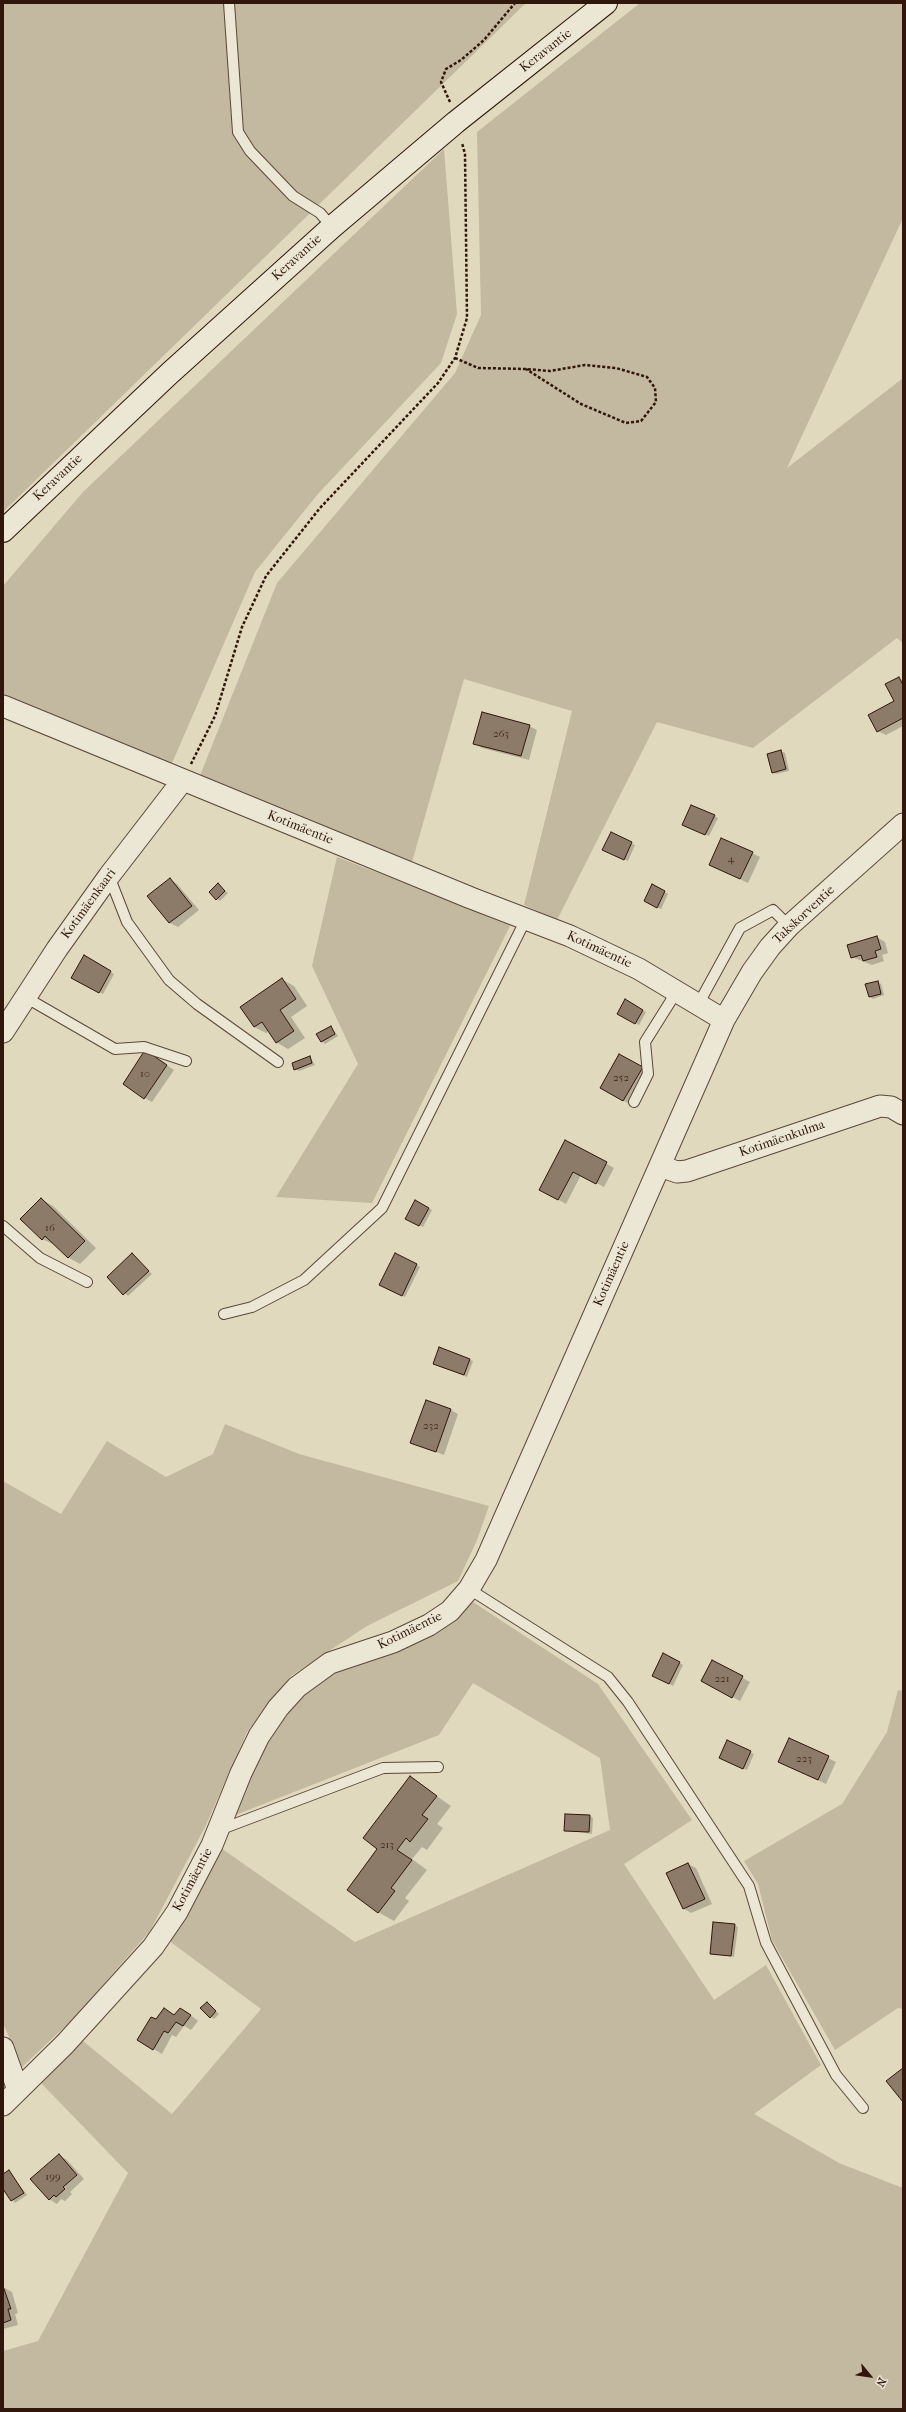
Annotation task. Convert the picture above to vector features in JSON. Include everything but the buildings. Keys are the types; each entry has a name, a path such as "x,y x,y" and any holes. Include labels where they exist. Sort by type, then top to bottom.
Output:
{"main road":[{"name":"Keravantie","path":"3,531 170,372 332,227 456,122 606,3"}],"street":[{"name":"Kotimäentie","path":"3,706 570,936 640,969 699,1003 724,1020 489,1553 469,1589 450,1611 429,1624 393,1642 330,1663 297,1687 278,1708 259,1736 241,1773 217,1831 177,1912 153,1947 65,2044 3,2105"},
{"name":"Kotimäenkaari","path":"3,1032 25,997 109,876 183,780"},
{"name":"Takskorventie","path":"724,1020 752,972 770,947 789,926 903,824"},
{"name":"Kotimäenkulma","path":"660,1166 677,1172 688,1171 880,1106 891,1108 903,1114"},
{"path":"3,2048 18,2090"}],"lane":[{"path":"229,3 238,132 250,152 293,196 320,213 332,227"},
{"path":"109,876 127,922 168,980 197,1004 278,1062"},
{"path":"699,1003 740,928 773,910 789,926"},
{"path":"224,1314 252,1307 304,1280 382,1208 526,919"},
{"path":"634,1102 648,1074 645,1042 677,991"},
{"path":"25,997 115,1049 144,1047 186,1061"},
{"path":"3,1226 40,1258 87,1282"},
{"path":"469,1589 608,1676 628,1702 749,1886 766,1943 836,2075 863,2108"},
{"path":"217,1831 383,1768 438,1767"}],"path":[{"path":"183,780 215,716 242,627 266,576 320,508 427,394 455,358 467,318 465,154 456,122 441,82 446,70 461,60 484,40 515,3"},
{"path":"455,358 478,368 526,369 550,371 585,365 616,368 646,377 655,388 656,402 641,421 626,423 582,404 526,369"}],"shaded area":[{"path":"3,3 526,3 3,512"},
{"path":"640,3 903,3 903,218 787,468 903,378 903,643 897,638 753,748 657,722 557,920 524,905 572,711 464,679 412,862 199,778 277,583 455,373 481,315 477,132"},
{"path":"444,149 457,314 441,363 317,495 255,572 169,770 32,713 3,694 3,586 83,492"},
{"path":"337,857 511,924 372,1203 276,1197 358,1064 312,966"},
{"path":"225,1424 299,1454 489,1506 477,1540 458,1581 367,1626 291,1676 247,1732 205,1827 150,1931 72,2020 22,2067 3,2023 3,1481 61,1514 107,1441 166,1477 213,1454"},
{"path":"473,1602 598,1684 692,1820 624,1864 714,2000 766,1965 821,2065 754,2114 839,2163 903,2188 903,2409 3,2409 3,2351 38,2341 128,2173 41,2083 83,2041 172,2114 261,2009 168,1940 221,1848 355,1942 610,1830 600,1758 473,1683 439,1735 233,1816 246,1776 288,1707 336,1672 438,1629"},
{"path":"898,1690 903,1691 903,2009 898,2008 835,2050 772,1940 758,1884 744,1861 842,1804 887,1732"}]}
